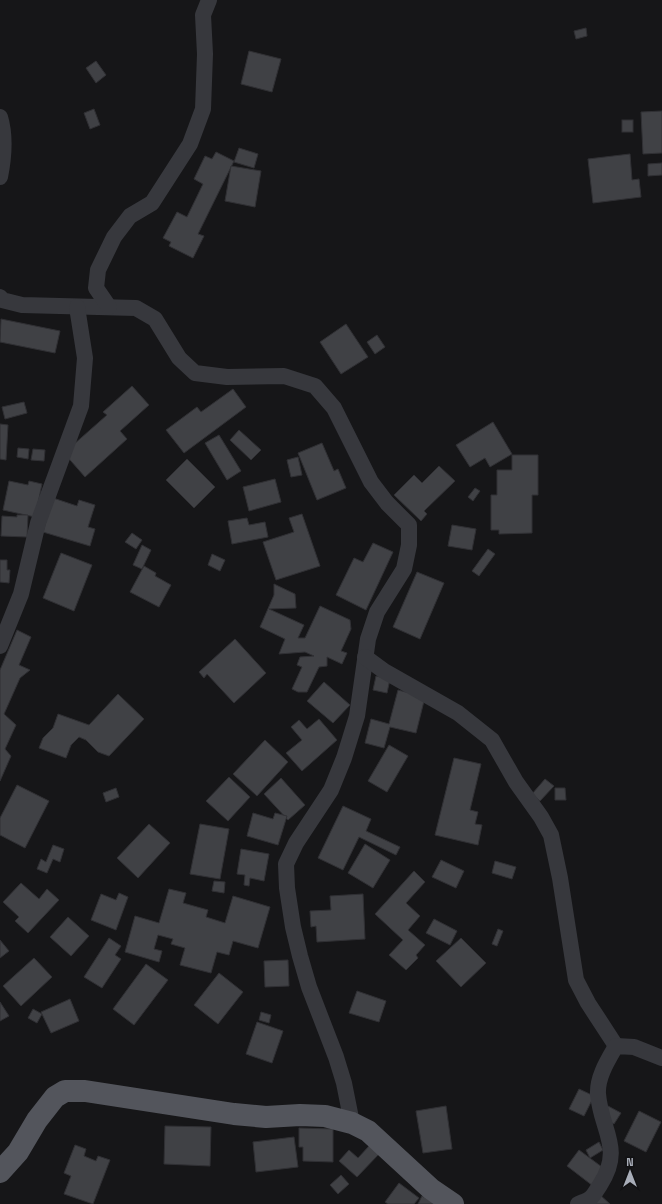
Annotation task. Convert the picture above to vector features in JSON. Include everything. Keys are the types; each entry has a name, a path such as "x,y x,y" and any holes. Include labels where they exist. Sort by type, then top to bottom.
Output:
{"main road":[{"path":"0,1172 18,1152 45,1108 54,1097 65,1091 85,1090 234,1114 266,1117 300,1115 325,1116 352,1123 368,1131 417,1176 453,1204"}],"street":[{"path":"109,307 96,288 98,270 114,237 130,216 152,203 190,144 203,109 205,54 203,15 209,0"},
{"path":"0,117 4,129 4,160 0,177"},
{"path":"0,297 22,306 136,308 155,319 178,358 195,373 227,377 284,376 315,386 334,408 371,482 387,503 409,525 409,545 404,570 377,612 368,639 357,716 344,758 332,790 296,843 286,864 287,888 293,927 300,956 309,987 336,1057 344,1083 352,1123"},
{"path":"0,646 21,594 38,524 81,406 85,358 77,307"},
{"path":"365,657 384,671 458,713 492,740 516,782 541,817 550,835 558,870 576,980 588,1003 616,1046"},
{"path":"616,1046 634,1047 662,1058"},
{"path":"578,1204 590,1200 604,1178 611,1161 611,1143 598,1094 603,1069 616,1046"}],"building":[{"path":"586,28 587,36 576,39 574,31"},
{"path":"249,51 281,59 272,92 241,84"},
{"path":"96,61 106,75 96,83 86,68"},
{"path":"94,109 100,125 90,129 84,113"},
{"path":"662,111 662,153 643,154 641,112"},
{"path":"622,120 633,120 633,132 622,132"},
{"path":"239,148 258,154 254,168 234,162"},
{"path":"216,152 234,161 198,234 204,236 193,258 169,246 171,242 163,238 177,212 187,217 203,184 194,179 205,156 212,159"},
{"path":"630,154 632,180 639,179 641,197 593,203 588,159"},
{"path":"662,163 662,175 648,176 648,164"},
{"path":"231,166 261,171 255,207 225,201"},
{"path":"1,319 60,331 55,353 0,342"},
{"path":"346,324 368,357 341,374 320,342"},
{"path":"377,335 385,347 375,354 367,342"},
{"path":"132,386 149,405 120,431 127,439 85,477 64,453 107,415 103,412"},
{"path":"233,389 246,407 184,453 166,430 197,407 201,412"},
{"path":"24,402 27,413 5,419 2,407"},
{"path":"493,422 512,454 490,467 485,458 470,467 456,445"},
{"path":"0,424 8,425 6,460 0,459"},
{"path":"239,430 261,450 251,460 230,440"},
{"path":"219,435 241,471 227,480 205,443"},
{"path":"322,443 334,471 338,469 346,488 317,500 298,453"},
{"path":"18,448 29,449 28,459 17,457"},
{"path":"33,449 45,450 44,461 31,460"},
{"path":"512,455 538,455 538,495 532,495 532,533 499,534 499,530 491,530 491,495 497,495 497,470 512,470"},
{"path":"298,457 302,475 291,477 287,460"},
{"path":"187,459 215,487 194,508 166,480"},
{"path":"439,466 455,481 424,511 427,514 421,521 394,495 414,475 422,483"},
{"path":"275,479 281,502 249,511 243,487"},
{"path":"9,481 28,485 29,481 42,484 35,517 3,510"},
{"path":"475,488 480,491 473,501 468,497"},
{"path":"53,498 77,506 79,500 95,505 88,527 95,529 90,546 43,532"},
{"path":"302,514 320,566 276,580 263,542 294,532 289,518"},
{"path":"17,515 28,515 27,537 1,536 2,516 17,517"},
{"path":"247,518 249,525 265,522 268,537 232,544 228,521"},
{"path":"452,525 476,529 472,550 448,546"},
{"path":"132,533 142,540 136,549 125,542"},
{"path":"373,543 393,552 366,610 336,595 354,558 363,562"},
{"path":"142,545 151,550 142,569 133,565"},
{"path":"488,549 495,554 479,576 472,571"},
{"path":"61,553 92,565 74,611 43,598"},
{"path":"212,554 225,560 220,571 208,565"},
{"path":"0,560 7,560 7,570 10,570 9,583 0,582"},
{"path":"144,566 156,573 155,576 171,585 159,607 130,592"},
{"path":"417,572 444,583 420,639 393,627"},
{"path":"274,584 295,594 296,608 269,609 304,625 298,638 305,638 320,606 350,620 351,629 341,651 347,653 342,664 327,657 327,666 319,667 307,692 298,692 292,689 302,667 297,665 300,657 314,656 305,652 279,654 285,639 260,627 274,595"},
{"path":"17,630 31,637 19,665 30,670 20,678 4,714 16,725 5,749 11,756 0,781 0,670"},
{"path":"235,639 266,673 234,703 207,674 204,678 199,672"},
{"path":"376,676 390,679 387,693 373,690"},
{"path":"324,682 350,705 333,723 307,701"},
{"path":"398,690 425,697 416,733 390,727 384,748 365,743 371,719 389,724"},
{"path":"118,694 144,719 109,756 98,752 86,740 79,737 71,745 66,758 39,748 43,738 53,728 58,714 89,725"},
{"path":"319,719 337,740 302,771 286,753 302,740 291,727 299,720 307,729"},
{"path":"265,740 288,762 257,796 233,774"},
{"path":"389,745 408,756 387,792 368,781"},
{"path":"454,758 481,764 470,810 478,812 475,824 482,825 478,845 435,835"},
{"path":"229,777 250,797 228,821 206,801"},
{"path":"281,778 305,805 288,820 264,794"},
{"path":"545,779 554,786 540,801 532,794"},
{"path":"17,785 49,801 25,848 0,835 0,818"},
{"path":"116,788 119,797 106,802 103,793"},
{"path":"555,788 565,788 566,800 555,800"},
{"path":"343,806 371,819 366,831 400,847 396,855 359,837 343,870 318,858"},
{"path":"253,813 273,819 275,813 287,816 278,845 247,836"},
{"path":"149,824 170,843 138,878 117,858"},
{"path":"200,824 229,829 220,879 190,874"},
{"path":"365,844 390,860 373,888 348,873"},
{"path":"53,845 64,849 60,862 53,859 47,873 37,869 41,859 46,862"},
{"path":"241,849 269,854 264,881 250,878 249,886 244,885 245,875 237,874"},
{"path":"441,860 464,871 456,888 432,877"},
{"path":"495,861 516,867 512,879 492,873"},
{"path":"414,871 425,882 406,903 420,916 408,930 425,945 416,955 418,958 406,970 389,955 403,940 375,914"},
{"path":"214,881 225,882 224,893 212,891"},
{"path":"21,883 39,899 47,889 59,900 28,933 15,921 19,917 3,902"},
{"path":"169,889 186,893 183,903 208,910 206,917 225,923 233,896 270,907 258,948 233,941 229,955 217,952 211,973 180,965 185,948 171,944 173,939 158,935 154,949 162,951 159,962 125,952 135,916 159,923"},
{"path":"119,893 128,897 116,930 91,920 101,894 116,900"},
{"path":"363,894 365,939 317,942 316,926 311,927 310,911 331,910 330,896"},
{"path":"68,917 89,936 71,956 50,937"},
{"path":"434,919 457,931 450,945 426,933"},
{"path":"498,929 503,931 497,946 492,944"},
{"path":"109,938 121,946 115,955 121,959 102,988 84,977"},
{"path":"461,938 486,963 461,987 436,961"},
{"path":"0,940 9,951 0,958"},
{"path":"34,958 52,977 21,1006 3,986"},
{"path":"288,960 289,986 265,987 264,961"},
{"path":"146,964 168,980 134,1025 113,1009"},
{"path":"219,973 243,992 218,1024 194,1005"},
{"path":"357,991 386,1001 379,1022 349,1013"},
{"path":"70,999 79,1021 51,1033 41,1012"},
{"path":"0,1002 9,1016 0,1021"},
{"path":"33,1009 42,1014 37,1023 28,1018"},
{"path":"261,1012 271,1015 269,1023 259,1020"},
{"path":"257,1022 283,1031 272,1063 246,1054"},
{"path":"579,1089 594,1096 584,1116 569,1109"},
{"path":"446,1106 452,1149 423,1153 416,1111"},
{"path":"608,1106 621,1113 614,1124 601,1117"},
{"path":"639,1111 661,1122 646,1152 624,1141"},
{"path":"165,1126 211,1127 210,1166 164,1164"},
{"path":"299,1128 333,1129 333,1162 303,1161 303,1147 299,1147"},
{"path":"294,1137 298,1167 256,1172 253,1142"},
{"path":"599,1142 603,1150 590,1158 586,1150"},
{"path":"75,1145 86,1149 84,1156 96,1161 98,1156 110,1160 93,1204 64,1194 71,1176 64,1173"},
{"path":"369,1146 379,1154 357,1177 339,1161 349,1150 358,1158"},
{"path":"579,1150 606,1170 593,1186 567,1166"},
{"path":"341,1175 349,1184 338,1194 330,1185"},
{"path":"399,1183 419,1198 414,1204 388,1204 385,1202"},
{"path":"599,1194 610,1204 590,1204"},
{"path":"422,1196 436,1204 418,1204"}]}
